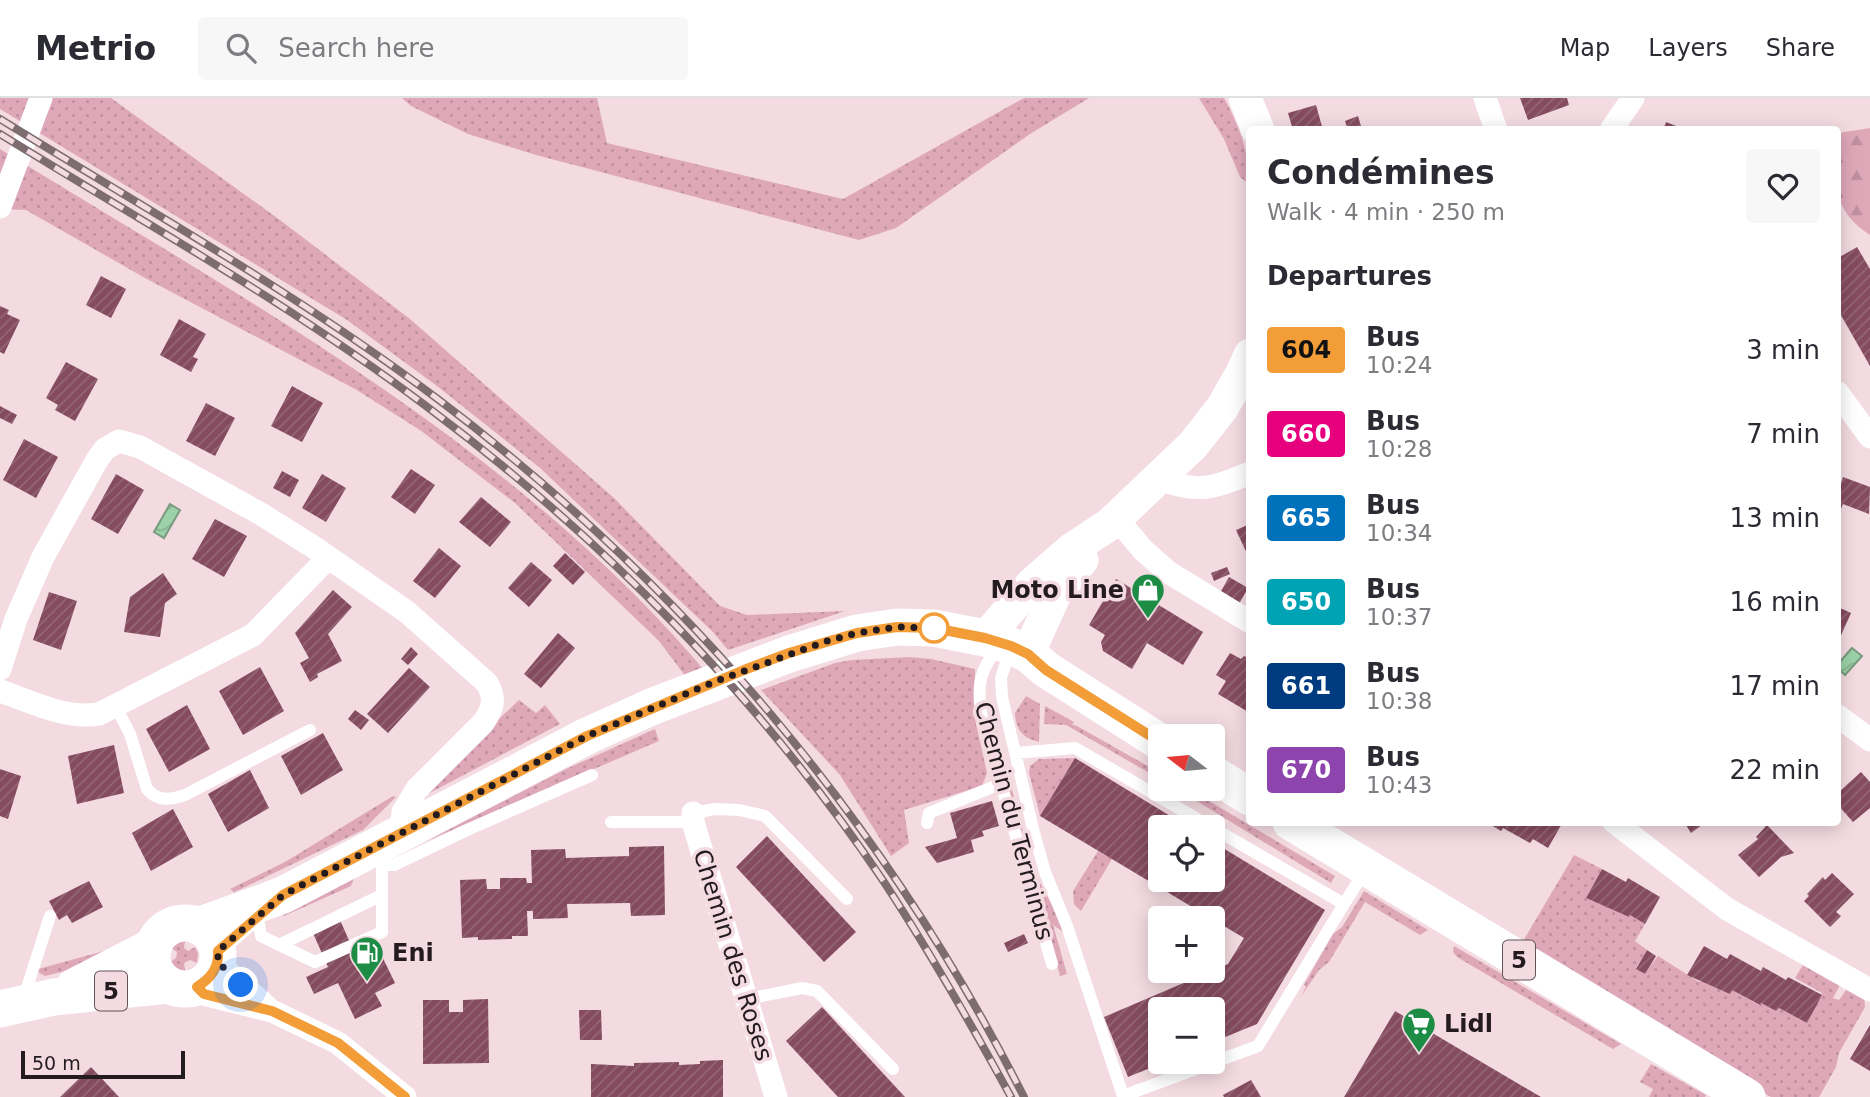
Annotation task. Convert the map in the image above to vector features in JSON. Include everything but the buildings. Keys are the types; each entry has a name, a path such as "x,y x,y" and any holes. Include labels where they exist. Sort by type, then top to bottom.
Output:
{"main road":[{"path":"1245,98 1256,126"},
{"path":"1006,645 1055,594 1114,522 1194,445 1222,408 1246,364"},
{"path":"1006,645 1032,584 1072,549 1114,522"},
{"name":"5","path":"25,1004 200,962 375,858 401,831 587,736 768,662 857,633 897,627 934,628 1006,645 1148,734"},
{"path":"1225,781 1246,795"},
{"name":"5","path":"1297,826 1747,1097"},
{"path":"189,923 200,962 155,968 152,957 154,946 164,931 172,926 189,923"},
{"name":"5","path":"25,1004 154,946"}],"street":[{"path":"1,204 41,98"},
{"path":"1485,98 1495,126"},
{"path":"1614,126 1633,98"},
{"path":"1841,397 1870,437"},
{"path":"0,669 18,616 43,557 97,460 105,449 119,441 140,447 249,507 328,558 407,612 487,684 494,702 483,723 417,789 403,812 401,831"},
{"path":"1160,479 1180,487 1199,489 1246,473"},
{"path":"1114,522 1168,572 1246,620"},
{"path":"0,691 75,716 99,714 253,635 328,558"},
{"path":"1841,718 1870,740"},
{"name":"Chemin des Roses","path":"693,817 776,1097"},
{"path":"1619,826 1727,909 1870,990"},
{"path":"200,962 204,994 272,1011"},
{"path":"200,962 272,1011 338,1043 405,1097"}],"lane":[{"path":"1006,645 1001,678 1002,697 1014,753 1045,872 1067,926 1123,1096 1258,1045 1366,869"},
{"name":"Chemin du Terminus","path":"1006,645 983,669 979,696 984,729 1052,964"},
{"path":"116,707 130,734 147,789 153,796 168,800 185,795 310,730"},
{"path":"1014,753 1075,748 1344,904"},
{"path":"375,858 394,865 592,775"},
{"path":"928,823 929,813 1000,784"},
{"path":"611,822 693,817 715,809 739,810 765,816 848,899"},
{"path":"273,919 315,962 382,932 382,895 375,858"},
{"path":"273,919 382,895"},
{"path":"25,1004 50,916"},
{"path":"747,999 802,988 817,990 894,1069"}],"green space":[{"path":"0,98 111,98 280,220 410,319 614,498 720,606 747,615 845,611 728,650 713,632 539,467 437,386 347,320 0,109"},
{"path":"402,98 597,98 607,143 843,199 1024,98 1089,98 1030,134 896,228 859,240 536,155 468,134 411,106"},
{"path":"1199,98 1224,98 1246,155 1246,182 1240,177 1224,139"},
{"path":"1870,128 1870,235 1856,224 1841,202 1841,133"},
{"path":"0,149 286,325 471,452 557,523 639,599 714,682 695,689 659,641 515,503 420,430 355,389 145,278 26,210 0,209"},
{"path":"909,657 975,669 975,719 987,773 982,786 904,810 909,843 891,856 840,775 761,690 835,663"},
{"path":"1026,696 1040,704 1039,742 1024,736 1017,724 1015,713"},
{"path":"519,700 536,713 545,705 560,724 426,795 424,790"},
{"path":"1045,706 1074,722 1072,725 1148,766 1148,772 1066,725 1044,724"},
{"path":"991,711 1030,857 1038,879 1068,935 1053,925 1067,974 1060,976 1040,902 1041,896 987,716"},
{"path":"655,729 659,741 422,843 566,769"},
{"path":"1075,758 1040,816 1029,773 1030,766 1039,759"},
{"path":"393,796 396,797 363,830 241,889 234,892 230,889 285,862"},
{"path":"1198,802 1211,802 1246,823 1246,826 1251,826 1335,876 1331,883 1225,818 1225,815 1220,815"},
{"path":"1098,851 1112,859 1081,911 1074,904 1073,891"},
{"path":"1574,855 1602,869 1586,898 1629,917 1630,915 1645,924 1635,941 1647,950 1636,968 1644,974 1658,956 1699,982 1701,980 1714,987 1732,990 1759,1005 1761,1003 1776,1011 1779,1008 1807,1023 1822,993 1795,978 1803,965 1840,985 1833,998 1839,1000 1847,989 1864,997 1865,1007 1839,1053 1836,1067 1819,1097 1771,1097 1522,943"},
{"path":"355,876 351,886 284,916 282,914"},
{"path":"1364,891 1428,930 1420,935 1365,902 1329,962 1319,970 1300,998 1306,987 1304,985 1333,934 1342,927"},
{"path":"185,941 184,948 188,951 195,947 198,953 197,963 190,960 184,963 185,971 176,969 170,962 176,958 177,952 171,948"},
{"path":"1454,946 1621,1044 1613,1049 1457,957 1453,952"},
{"path":"108,950 77,968 45,976 38,972 38,969"},
{"path":"1651,1064 1706,1095 1705,1097 1649,1097 1653,1089 1640,1082"}],"water":[{"path":"170,504 180,510 164,538 154,532"},
{"path":"1852,648 1862,656 1845,675 1841,671 1841,661"}],"railway":[{"path":"0,119 278,289 386,362 439,400 529,472 614,548 695,629 771,715 842,804 908,898 969,996 1024,1097"},
{"path":"0,134 216,265 375,369 491,457 555,510 616,566 732,686 836,814 918,935 1011,1097"}],"bus line":[{"name":"604","path":"405,1097 338,1043 272,1011 204,994 197,987 214,972 218,951 283,895 587,736 651,707 789,653 857,633 897,627 934,628 1011,646 1028,654 1046,670 1148,734"}],"place":[{"name":"Moto Line","path":"1148,620"},
{"name":"Eni","path":"367,983"},
{"name":"Lidl","path":"1419,1054"}],"route":[{"path":"241,985 218,962 218,951 283,895 401,831 587,736 744,670 789,653 857,633 897,627 934,628"}]}
